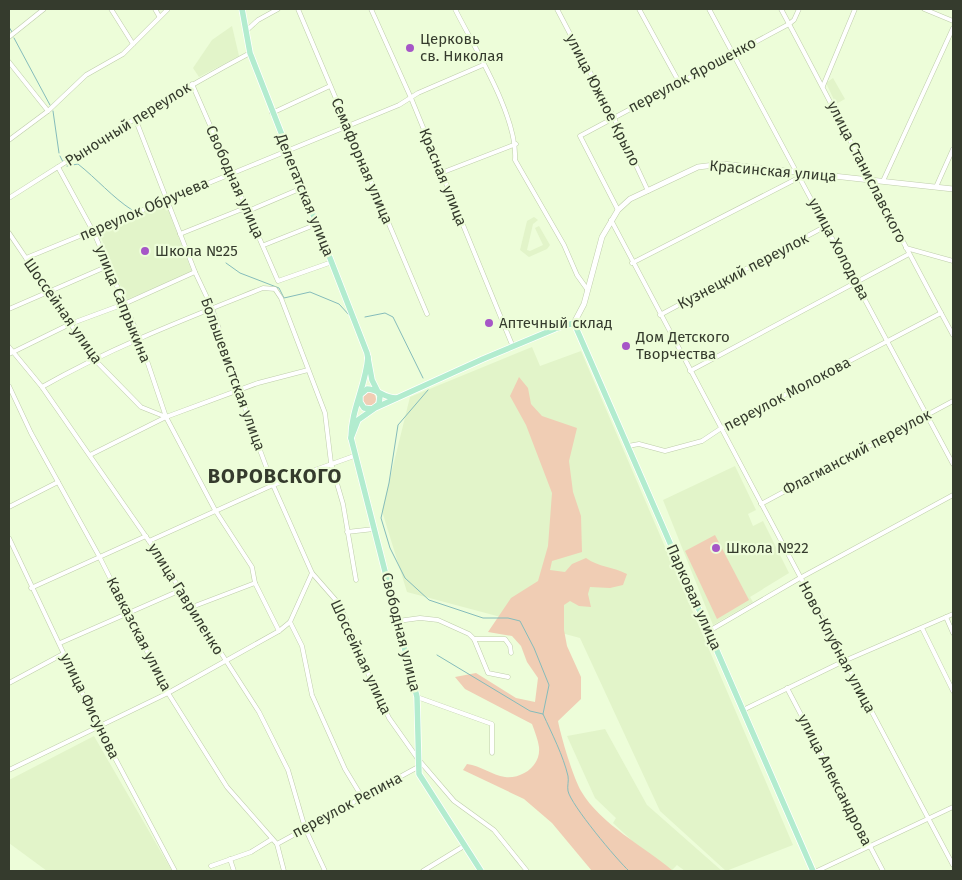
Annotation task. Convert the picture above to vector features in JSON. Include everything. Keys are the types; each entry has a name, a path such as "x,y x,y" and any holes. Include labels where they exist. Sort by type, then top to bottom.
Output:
{"main road":[{"name":"Делегатская улица","path":"242,9 250,53 286,150 317,224 368,357 377,392"},
{"name":"Красинская улица","path":"574,323 584,304 602,237 618,210 630,199 698,167 713,164 799,175 868,179 953,189"},
{"path":"351,438 358,420 375,408 513,347 574,323"},
{"name":"Парковая улица","path":"574,323 815,871"},
{"name":"Делегатская улица","path":"351,438 360,395 366,379 368,357"},
{"path":"377,392 380,402 375,408 367,409 362,406 360,395 367,389 377,392 388,398 398,398"},
{"name":"Свободная улица","path":"351,438 354,456 417,697 418,760"},
{"path":"418,760 422,782 481,871"}],"street":[{"path":"9,37 44,9"},
{"path":"111,9 133,44"},
{"path":"155,9 159,16"},
{"path":"9,140 48,111 86,75 110,63 133,44 168,9"},
{"path":"246,30 258,20 278,9"},
{"name":"Семафорная улица","path":"298,9 427,314"},
{"name":"Красная улица","path":"372,9 412,98 513,347"},
{"path":"455,9 504,105 516,144 515,160 564,245 577,275 587,289"},
{"name":"улица Южное Крыло","path":"557,9 614,118 648,191"},
{"path":"639,9 679,82"},
{"name":"улица Холодова","path":"709,9 953,464"},
{"name":"улица Станиславского","path":"781,9 823,86 868,179 953,335"},
{"name":"переулок Ярошенко","path":"618,210 580,136 789,24 794,20 799,9"},
{"path":"823,86 855,9"},
{"path":"924,9 953,22"},
{"path":"883,181 953,28"},
{"name":"Рыночный переулок","path":"9,198 135,118 192,84 250,53"},
{"path":"9,62 48,111"},
{"name":"переулок Обручева","path":"26,258 412,98 483,65"},
{"name":"Свободная улица","path":"192,84 230,173 264,245 278,281 332,262"},
{"path":"272,113 330,86"},
{"name":"Большевистская улица","path":"135,118 195,272 212,308 273,485 312,573"},
{"path":"441,173 516,144"},
{"path":"936,187 953,149"},
{"name":"улица Сапрыкина","path":"58,167 92,230 139,337 166,417"},
{"path":"632,263 799,175"},
{"path":"180,234 240,210 248,212 302,188"},
{"path":"611,220 720,429"},
{"path":"264,245 317,224"},
{"name":"Кузнецкий переулок","path":"660,316 826,226"},
{"name":"Шоссейная улица","path":"9,233 95,360 141,407 166,417"},
{"path":"906,248 953,261"},
{"path":"690,371 909,254"},
{"path":"9,308 108,266"},
{"path":"11,353 70,324 124,304 195,272"},
{"name":"Свободная улица","path":"212,308 263,288 275,289 281,298 325,413 331,463 343,504 356,580"},
{"path":"42,387 85,362 95,360 139,337 212,308"},
{"name":"переулок Молокова","path":"628,446 639,444 665,452 702,441 720,429 941,313"},
{"name":"улица Гавриленко","path":"9,347 11,353 42,387 146,536 259,712 288,770 305,828 325,871"},
{"path":"90,455 166,417 258,383 308,370"},
{"name":"Кавказская улица","path":"9,386 58,482 99,556 168,693 227,787 277,844"},
{"name":"Флагманский переулок","path":"761,504 953,401"},
{"path":"166,417 215,510 252,567 255,583 279,632"},
{"name":"Ново-Клубная улица","path":"720,429 953,865"},
{"path":"149,541 273,485 354,456"},
{"path":"9,506 58,482"},
{"path":"709,632 800,578 953,495"},
{"path":"347,532 374,529"},
{"path":"31,588 146,536"},
{"name":"улица Фисунова","path":"9,538 31,588 60,643 63,654 98,726 175,871"},
{"path":"9,770 168,693 226,663 279,632 290,622 312,573"},
{"name":"Шоссейная улица","path":"312,573 325,585 340,606 389,718 418,760"},
{"path":"192,607 255,583"},
{"path":"60,643 181,590"},
{"path":"743,710 844,660 953,614"},
{"path":"946,617 953,633"},
{"path":"398,621 420,618 438,620 474,639 505,638 510,646 511,653"},
{"path":"290,622 302,646 312,695 342,763 362,797"},
{"path":"922,628 953,691"},
{"path":"474,639 488,673 508,677"},
{"path":"9,682 63,654"},
{"name":"улица Александрова","path":"788,688 883,871"},
{"path":"417,697 492,724 492,754"},
{"path":"418,760 454,801 494,830 527,871"},
{"name":"переулок Репина","path":"277,844 418,767"},
{"path":"815,871 953,807"},
{"name":"переулок Репина","path":"211,866 251,852 272,839"},
{"path":"277,844 284,871"},
{"path":"423,871 464,846"},
{"path":"230,859 234,871"}],"shaded area":[{"path":"232,26 239,56 199,77 193,68 212,40"},
{"path":"833,78 845,99 836,104 826,83"},
{"name":"Школа №25","path":"165,202 192,272 126,300 98,230"},
{"path":"534,217 538,220 533,224 527,250 530,251 543,245 535,228 539,226 550,245 547,249 529,257 520,250 527,221"},
{"path":"532,347 540,366 581,351 793,845 726,871 660,811 580,638 407,592 382,511 410,397"},
{"path":"519,377 528,388 531,404 542,416 577,428 569,461 573,492 581,516 582,552 552,561 550,570 565,572 572,564 586,558 627,574 623,585 610,588 590,587 588,594 591,607 579,606 570,601 564,605 564,630 567,646 581,677 581,699 558,721 568,757 581,791 600,814 611,825 673,871 592,871 552,823 524,799 463,770 467,764 500,776 518,776 534,765 539,754 539,744 532,724 465,689 455,677 476,673 516,698 535,702 538,678 527,662 521,646 512,636 488,632 511,598 538,581 548,546 552,493 526,425 510,396"},
{"path":"366,392 372,392 376,399 372,406 366,406 362,402 362,396"},
{"name":"Школа №22","path":"735,466 756,510 748,514 753,526 763,521 789,573 750,597 753,602 713,625 663,500"},
{"path":"715,535 749,600 717,619 685,551"},
{"path":"605,729 647,805 722,871 685,871 677,865 671,871 639,847 613,823 616,818 595,798 567,736"},
{"path":"94,736 172,871 47,871 9,843 9,780"}],"waterway":[{"path":"9,27 12,32"},
{"path":"14,38 50,105"},
{"path":"53,111 59,153"},
{"path":"60,156 63,162"},
{"path":"67,166 78,164 132,210"},
{"path":"226,263 240,273 279,288 284,298 310,292 339,304 350,316"},
{"path":"365,317 385,313 393,317 423,378"},
{"path":"428,390 398,425 389,483 381,518 390,548 405,578 429,600 483,618 508,618 520,621 534,648 549,685 543,714"},
{"path":"437,655 530,711 543,714 563,760 568,776 568,791 571,798 595,832 629,871"}],"place":[{"name":"Церковь св. Николая","path":"410,48"},
{"name":"Школа №25","path":"145,251"},
{"name":"Аптечный склад","path":"489,323"},
{"name":"Дом Детского Творчества","path":"626,346"},
{"name":"Школа №22","path":"716,548"}],"district":[{"name":"ВОРОВСКОГО","path":"275,476"}]}
